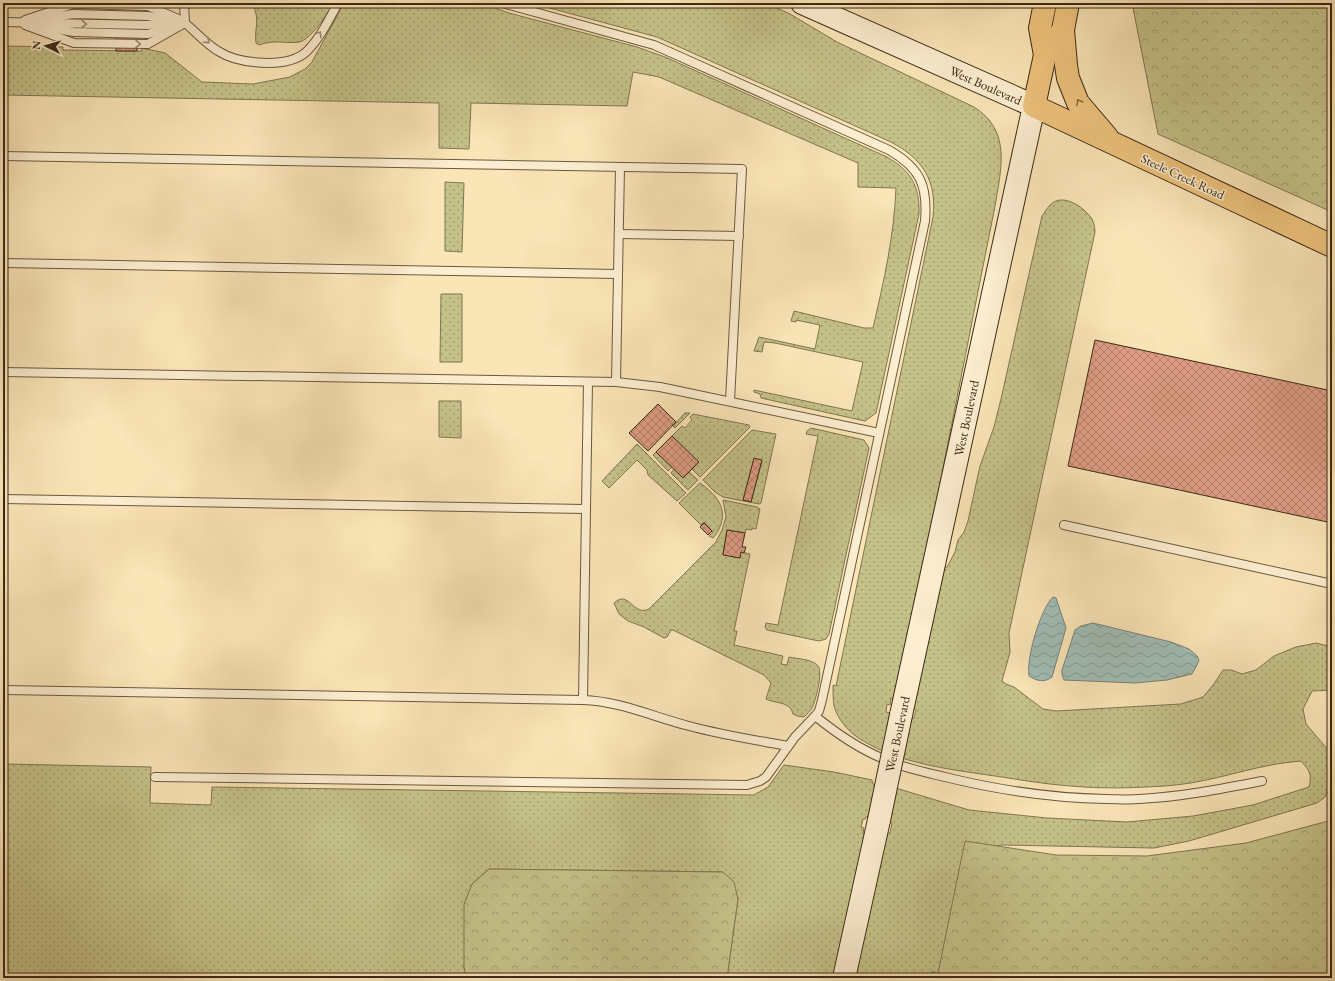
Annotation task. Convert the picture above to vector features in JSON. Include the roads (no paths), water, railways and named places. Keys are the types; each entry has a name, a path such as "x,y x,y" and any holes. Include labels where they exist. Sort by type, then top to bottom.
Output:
{"main road":[{"path":"1034,106 1045,55 1040,28 1045,3"},
{"path":"1068,3 1063,30 1068,78 1078,103 1112,143"},
{"path":"1045,55 1063,30"},
{"name":"Steele Creek Road","path":"1034,106 1332,246"}],"street":[{"name":"West Boulevard","path":"802,3 1034,106 844,978"}],"lane":[{"path":"184,3 186,23"},
{"path":"18,23 73,4 148,6 186,23 218,52 243,61 270,64 292,60 305,52 318,36 338,3"},
{"path":"155,777 740,786 753,784 766,777 788,746 819,710 925,220 926,203 923,186 916,171 905,159 889,150 654,45 502,3"},
{"path":"3,22 147,25 186,23"},
{"path":"18,23 74,43 148,44 186,23"},
{"path":"3,156 742,169 730,401"},
{"path":"616,382 620,167"},
{"path":"619,234 739,236"},
{"path":"3,264 618,274"},
{"path":"3,372 616,382 660,387 879,433"},
{"path":"583,700 588,382"},
{"path":"3,499 586,509"},
{"path":"1064,525 1332,584"},
{"path":"3,690 597,700 729,736 788,746"},
{"path":"815,716 831,729 883,759 905,767 972,784 1033,794 1087,799 1139,799 1201,792 1262,781"}],"water":[{"path":"1053,597 1056,598 1066,628 1052,677 1040,681 1029,676 1030,658 1035,635 1043,612"},
{"path":"1093,623 1171,642 1189,649 1197,656 1199,660 1192,674 1167,680 1135,683 1064,680 1062,670 1075,630 1081,626"}],"waterway":[{"path":"933,973 938,978"}]}
